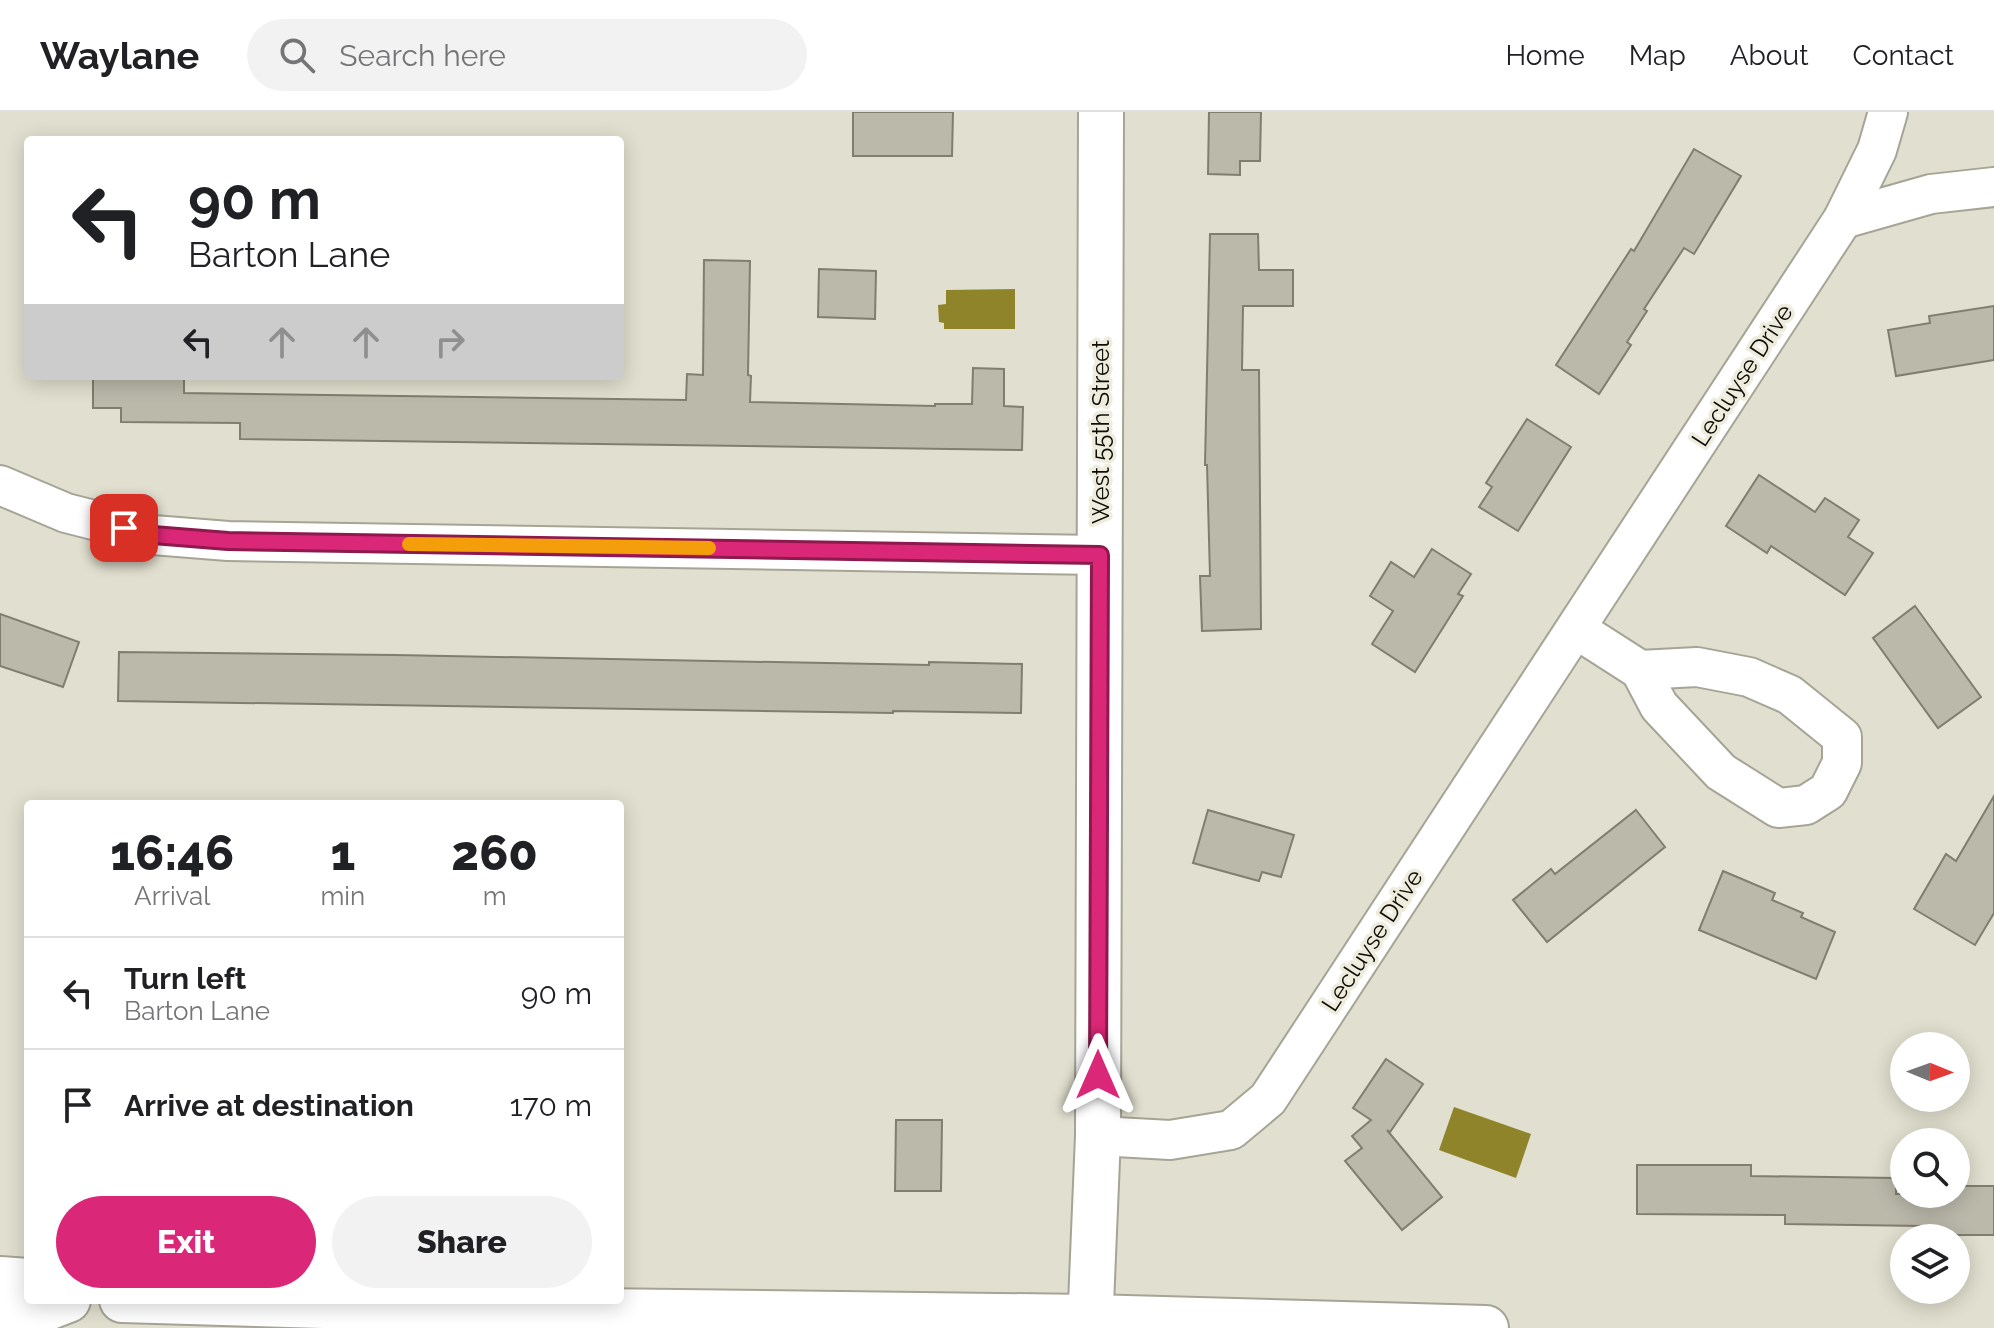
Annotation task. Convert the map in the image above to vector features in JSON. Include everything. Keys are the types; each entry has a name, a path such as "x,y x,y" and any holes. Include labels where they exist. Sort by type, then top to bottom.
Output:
{"main road":[{"name":"West 55th Street","path":"1090,1323 1098,1136 1101,112"},
{"path":"0,1279 24,1281"},
{"path":"0,1314 29,1315 58,1304"},
{"path":"186,1304 424,1319 1486,1328"}],"street":[{"name":"Lecluyse Drive","path":"1098,1136 1170,1140 1231,1130 1268,1099 1843,219 1877,150 1888,112"},
{"path":"1843,219 1931,194 1994,187"},
{"path":"0,485 66,513 153,535 228,541 1100,555"},
{"path":"1576,629 1640,670 1659,706 1721,772 1778,808 1806,805 1828,791 1842,763 1842,737 1790,695 1749,677 1697,667 1640,670"}],"shaded area":[{"path":"1015,289 1015,329 944,329 944,323 939,322 938,305 946,304 946,290"},
{"path":"1454,1107 1531,1134 1516,1178 1439,1150"}],"building":[{"path":"853,112 953,112 952,156 853,156"},
{"path":"1209,112 1261,112 1260,161 1240,161 1240,175 1208,174"},
{"path":"1694,149 1741,176 1694,254 1684,248 1644,309 1647,311 1627,342 1631,345 1599,394 1556,365 1631,249 1634,251"},
{"path":"1210,234 1258,234 1259,270 1293,270 1293,306 1243,306 1242,370 1259,370 1261,629 1202,631 1200,576 1210,576 1205,465"},
{"path":"704,260 750,261 750,402 972,404 973,368 1004,369 1004,406 1023,407 1022,450 240,439 240,423 121,422 121,408 93,408 93,380 184,380 184,393 686,400 687,374 703,375"},
{"path":"819,269 876,271 875,319 818,317"},
{"path":"1994,306 1994,360 1896,376 1888,330 1930,323 1929,316"},
{"path":"1527,419 1571,447 1518,531 1479,507 1492,487 1486,483"},
{"path":"1759,475 1815,512 1825,498 1859,520 1848,537 1873,553 1845,595 1771,546 1767,553 1726,526"},
{"path":"1432,549 1471,574 1458,594 1463,596 1415,672 1372,644 1393,611 1370,596 1391,562 1414,577"},
{"path":"1915,606 1981,697 1938,728 1873,638"},
{"path":"0,614 79,642 63,687 0,666"},
{"path":"119,652 1022,664 1021,713 118,701"},
{"path":"1994,796 1994,913 1975,945 1914,909 1946,854 1956,861"},
{"path":"1208,810 1294,835 1281,877 1262,872 1259,881 1193,863"},
{"path":"1636,810 1665,847 1547,942 1513,900 1551,869 1555,874"},
{"path":"1723,871 1775,893 1772,900 1803,913 1801,917 1835,932 1816,979 1699,930"},
{"path":"1386,1059 1423,1084 1390,1132 1387,1130 1442,1197 1402,1230 1345,1161 1362,1148 1352,1136 1371,1120 1353,1108"},
{"path":"896,1120 942,1120 941,1191 895,1191"},
{"path":"1637,1165 1751,1165 1751,1176 1890,1178 1890,1208 1970,1208 1970,1186 1994,1186 1994,1235 1970,1235 1970,1224 1785,1224 1785,1215 1637,1214"}],"slow traffic":[{"path":"409,544 709,548"}],"route":[{"path":"124,528 153,535 228,541 1100,555 1098,1075"}]}
